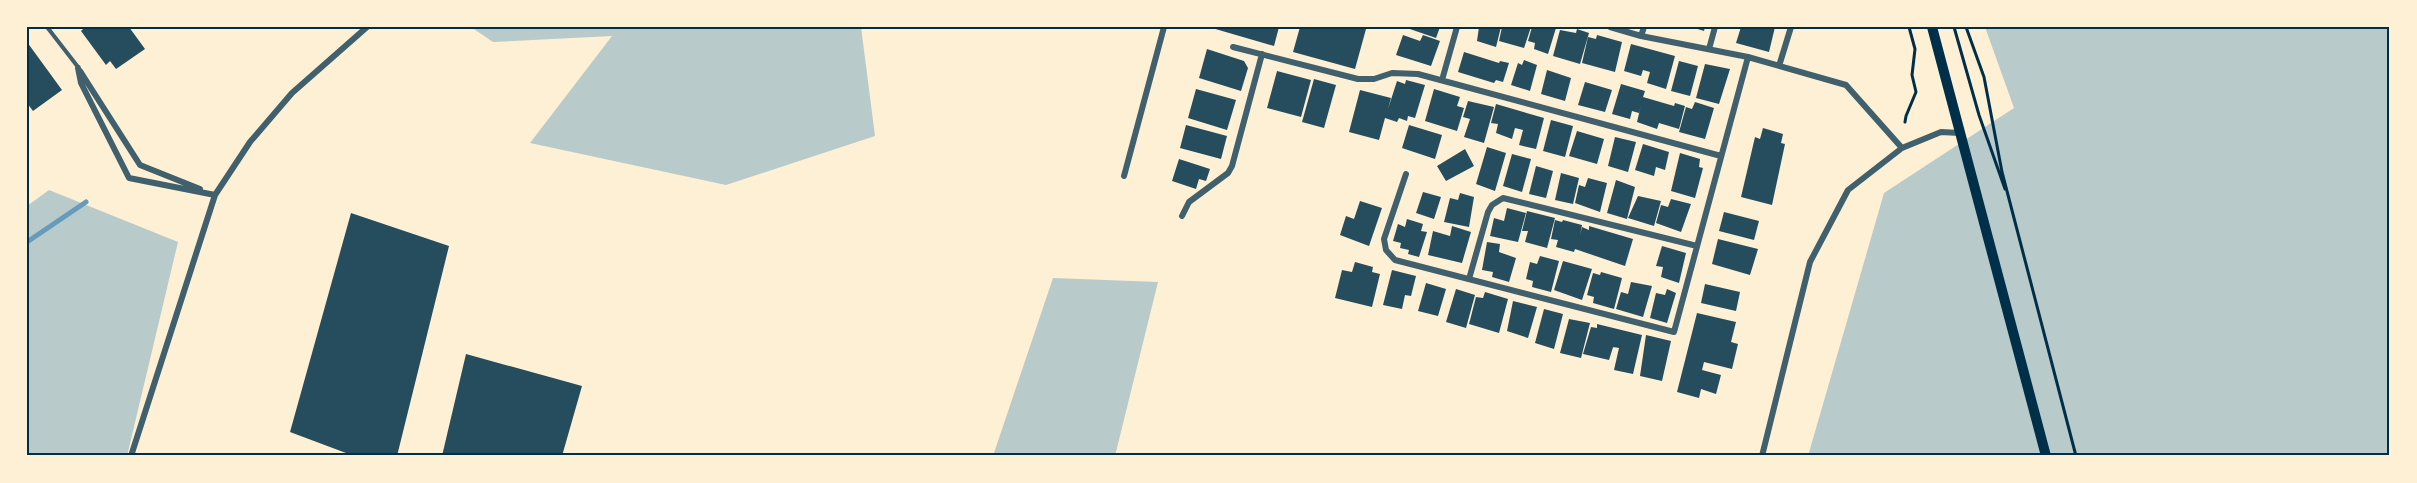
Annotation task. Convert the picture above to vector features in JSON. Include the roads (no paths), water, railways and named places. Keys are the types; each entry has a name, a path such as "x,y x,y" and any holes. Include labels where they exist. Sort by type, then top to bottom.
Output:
{"main road":[{"path":"1932,27 2046,456"}],"street":[{"path":"131,456 215,195 250,142 292,93 367,27"},
{"path":"1124,176 1164,27"},
{"path":"1442,80 1457,27"},
{"path":"1610,27 1641,36 1748,57 1846,85 1902,148"},
{"path":"1641,36 1644,27"},
{"path":"1709,49 1715,27"},
{"path":"1779,66 1791,27"},
{"path":"1233,47 1358,79 1392,73 1418,74 1721,156"},
{"path":"1182,216 1189,202 1228,173 1232,166 1262,54"},
{"path":"1406,174 1384,239 1386,250 1395,260 1674,332 1748,57"},
{"path":"78,68 81,83 129,178 215,195"},
{"path":"78,68 140,165 215,195"},
{"path":"1762,456 1810,262 1848,190 1902,148 1941,132 1960,133"},
{"path":"1469,279 1488,212 1496,201 1503,198 1520,200 1697,246"}],"lane":[{"path":"47,27 78,68"}],"waterway":[{"path":"27,242 86,202"}]}
